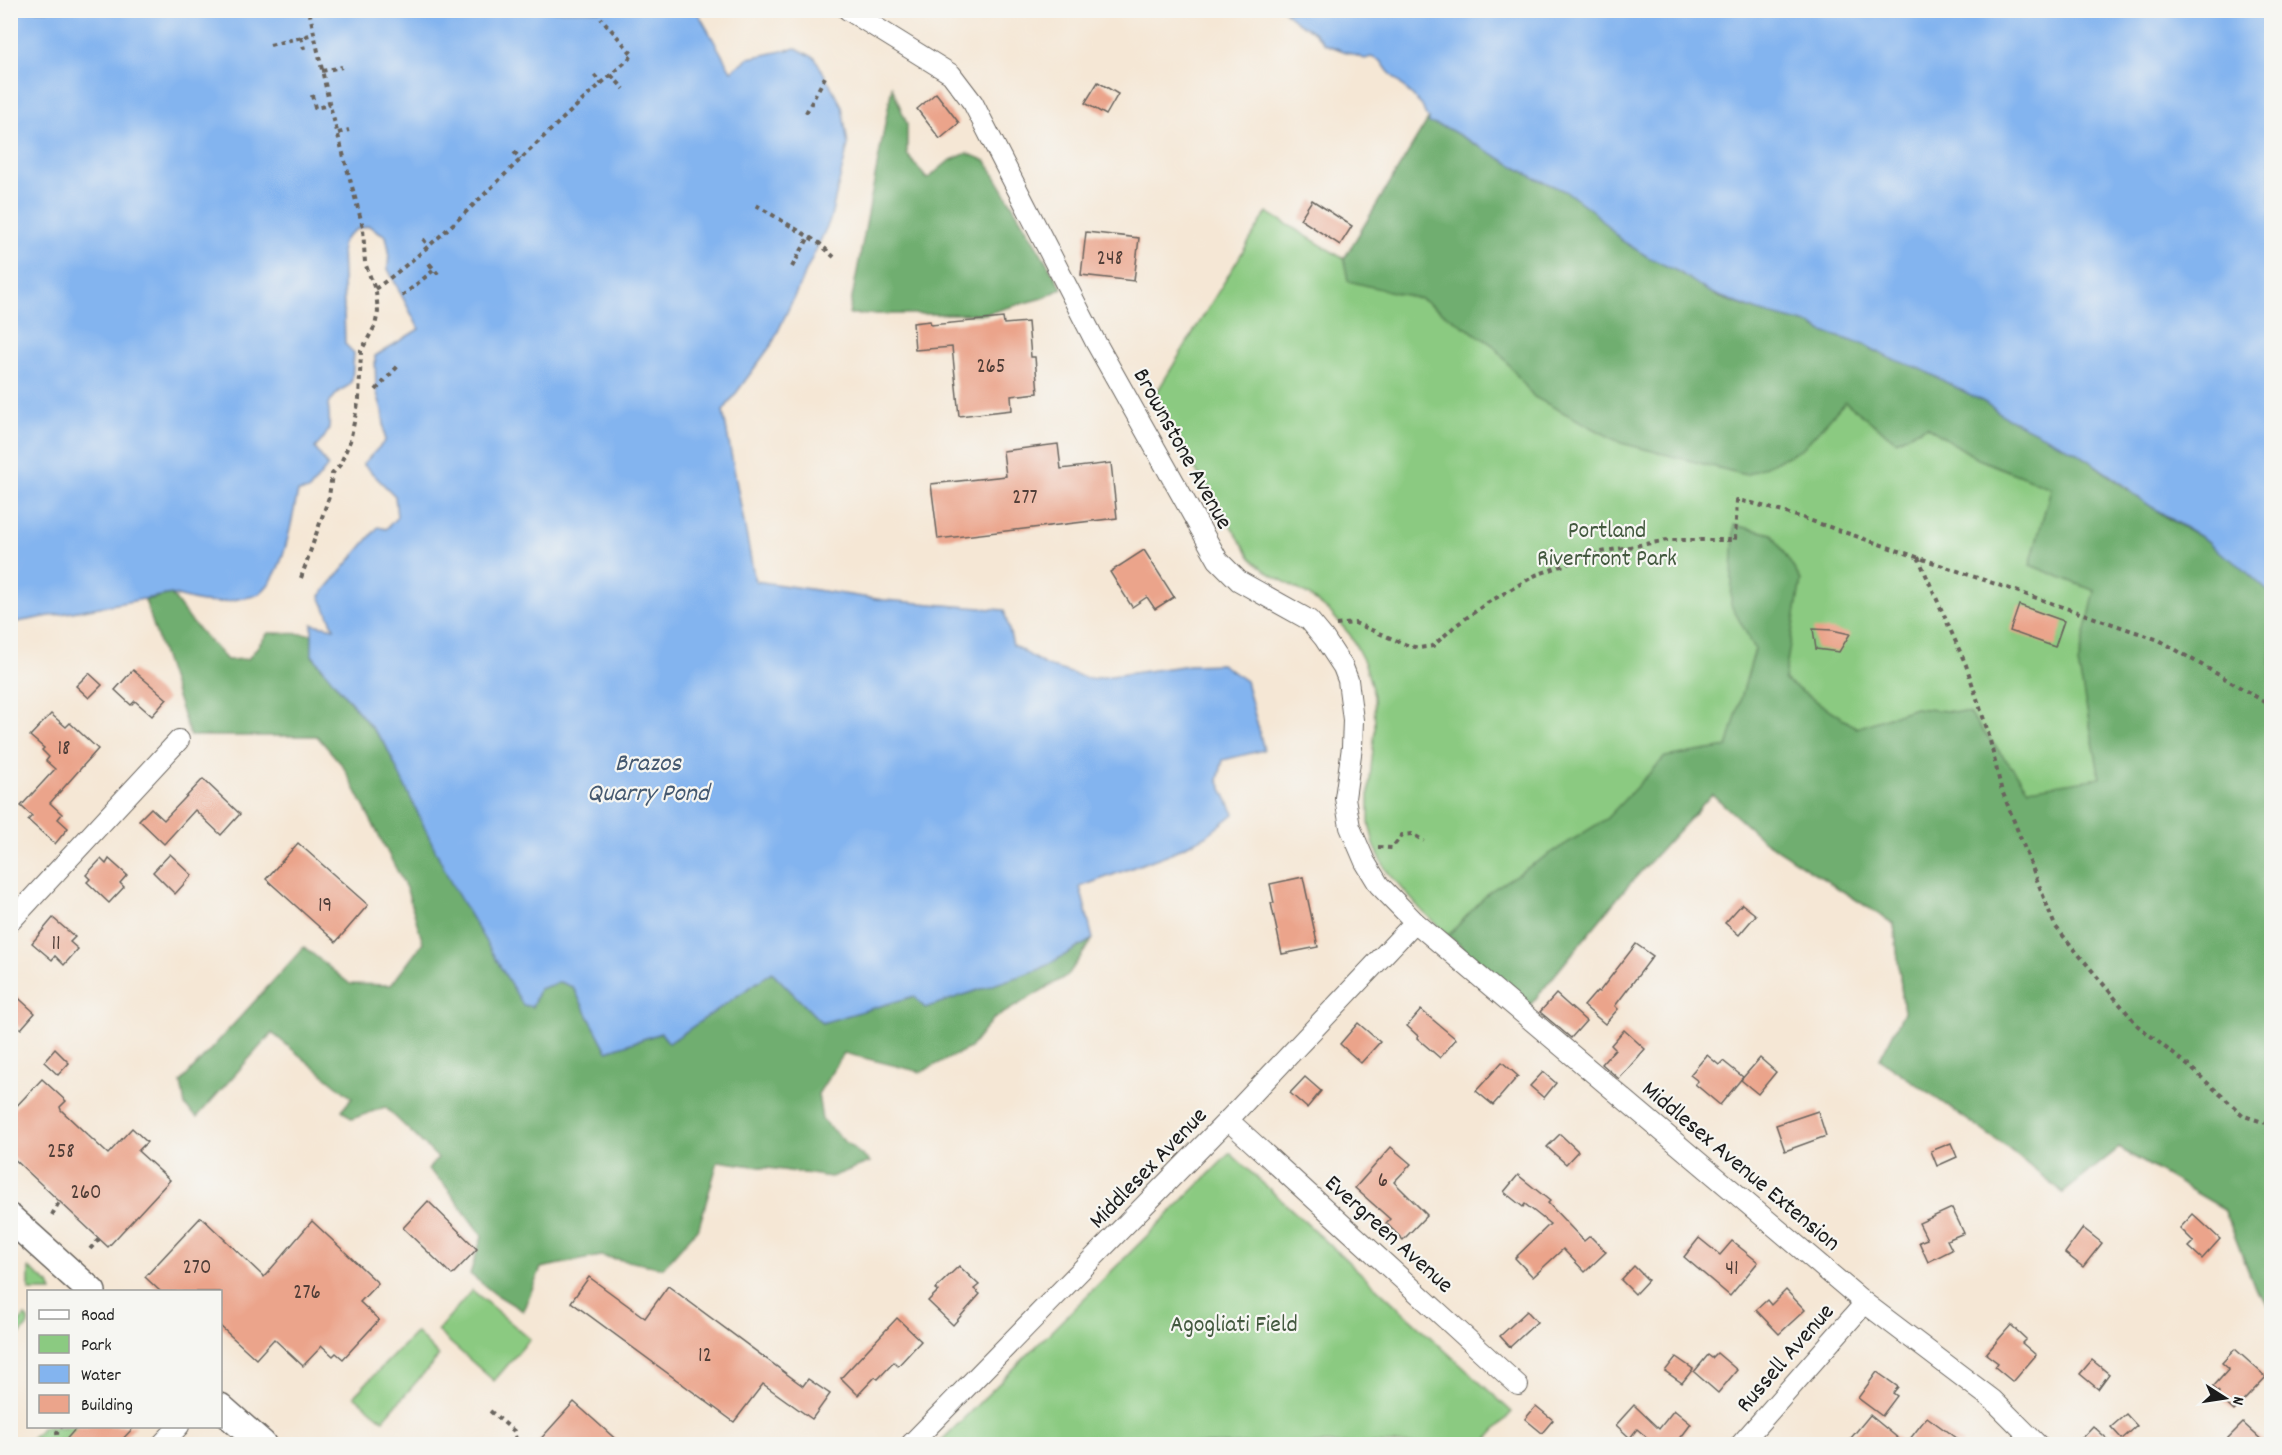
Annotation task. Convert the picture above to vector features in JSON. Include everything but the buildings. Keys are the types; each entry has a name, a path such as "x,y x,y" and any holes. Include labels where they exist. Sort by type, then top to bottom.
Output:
{"main road":[{"path":"10,1218 90,1290"},
{"path":"222,1409 262,1444"}],"street":[{"name":"Brownstone Avenue","path":"848,10 951,74 962,88 982,120 1095,341 1218,560 1246,585 1309,620 1337,657 1348,680 1352,707 1352,747 1346,798 1350,827 1365,862 1379,885 1415,922"},
{"path":"10,922 179,740"},
{"name":"Middlesex Avenue","path":"911,1444 1228,1120 1415,922"},
{"name":"Middlesex Avenue Extension","path":"1415,922 1865,1303 1993,1400 2037,1444"},
{"name":"Evergreen Avenue","path":"1228,1120 1518,1385"},
{"name":"Russell Avenue","path":"1741,1444 1865,1303"},
{"path":"162,1444 177,1428"}],"path":[{"path":"301,578 329,497 333,474 340,465 350,441 357,414 361,382 361,351 375,326 378,312 375,289 365,264 363,227 330,105 309,10"},
{"path":"375,289 477,203 633,55 602,18"},
{"path":"270,45 315,34"},
{"path":"301,37 304,49"},
{"path":"322,70 342,67"},
{"path":"594,75 602,84"},
{"path":"611,75 624,89"},
{"path":"806,113 825,77"},
{"path":"312,95 315,108 330,105"},
{"path":"338,134 349,130"},
{"path":"514,152 521,159"},
{"path":"756,205 809,237 834,257"},
{"path":"792,267 809,237"},
{"path":"423,239 428,245"},
{"path":"402,296 434,270 428,262 438,274"},
{"path":"376,390 398,366"},
{"path":"1335,625 1354,622 1407,645 1419,648 1433,646 1455,626 1487,603 1526,580 1601,552 1668,540 1735,540 1737,500 1752,502 1800,517 2159,640 2271,706"},
{"path":"1918,557 1966,666 1988,732 2001,788 2055,926 2138,1026 2190,1067 2244,1116 2271,1125"},
{"path":"1378,847 1392,848 1402,835 1412,834 1424,841"},
{"path":"52,1215 59,1202"},
{"path":"90,1249 99,1239"},
{"path":"490,1411 514,1431 517,1444"},
{"path":"58,1444 57,1432 60,1428"}],"green space":[{"path":"892,87 907,124 907,154 927,179 949,161 967,153 986,161 1062,288 1046,297 985,314 849,314"},
{"name":"Portland Riverfront Park","path":"1429,118 1551,184 1735,304 1865,345 1887,357 2178,524 2239,565 2272,594 2271,1307 2256,1290 2224,1209 2119,1148 2063,1193 2005,1146 1880,1059 1904,1012 1894,924 1763,840 1712,794 1624,890 1527,1009 1421,910 1386,870 1374,845 1369,823 1369,787 1375,730 1374,696 1365,664 1350,635 1330,612 1308,595 1267,572 1251,558 1152,400 1267,212 1344,259"},
{"path":"1429,118 1429,123 1447,128 1533,177 1567,192 1593,211 1621,240 1718,297 1758,311 1812,325 1823,332 1865,345 1874,351 1921,369 1984,402 2006,417 2078,453 2164,516 2209,542 2271,594 2271,1307 2256,1290 2224,1209 2119,1148 2063,1193 2005,1146 1880,1059 1904,1012 1894,924 1763,840 1712,794 1624,890 1527,1009 1448,936 1490,891 1606,819 1665,757 1727,747 1755,649 1731,605 1734,525 1772,534 1801,580 1784,680 1857,728 1915,708 1969,713 2029,789 2100,778 2078,664 2095,591 2030,565 2051,488 1978,459 1926,426 1896,441 1845,402 1801,450 1746,475 1621,443 1534,397 1493,345 1421,299 1348,281 1344,259"},
{"path":"171,594 191,621 227,660 248,659 268,633 312,634 312,656 385,744 452,885 532,1007 539,989 560,982 573,987 607,1051 661,1033 669,1043 772,972 822,1023 914,996 925,1008 1040,969 1093,939 1068,975 992,1020 970,1048 921,1072 844,1053 818,1094 822,1120 870,1162 831,1177 718,1161 699,1227 663,1268 601,1256 541,1268 523,1311 495,1294 470,1274 482,1236 444,1184 428,1169 438,1158 385,1107 352,1119 342,1110 352,1098 272,1033 197,1117 185,1106 181,1082 304,947 350,984 391,985 423,943 407,890 343,766 317,736 190,736 145,600"},
{"name":"Agogliati Field","path":"1230,1153 1512,1412 1483,1444 938,1444"},
{"path":"29,1268 49,1284 52,1290 29,1290"},
{"path":"472,1290 530,1339 494,1381 437,1331"},
{"path":"25,1316 27,1318 27,1326 11,1345 11,1331"},
{"path":"416,1332 439,1356 383,1420 354,1396"},
{"path":"42,1428 77,1428 67,1444 27,1444"}],"water":[{"name":"Brazos Quarry Pond","path":"11,10 697,11 731,71 749,58 796,48 815,58 842,106 848,145 830,220 772,344 723,411 755,581 884,600 1004,610 1013,645 1045,665 1090,679 1190,665 1221,664 1246,681 1264,750 1223,760 1218,780 1234,814 1206,836 1169,854 1080,887 1093,939 1040,969 925,1008 914,996 822,1023 772,972 669,1043 661,1033 607,1051 573,987 560,982 539,989 532,1007 523,1005 452,885 385,744 312,655 312,624 334,628 320,596 378,527 386,529 397,517 395,496 363,464 385,441 383,413 376,390 375,356 419,329 388,269 389,250 386,236 369,226 353,232 342,244 345,344 354,353 352,380 328,404 329,429 315,448 328,466 309,490 298,492 286,546 276,573 269,584 255,596 228,601 204,602 171,594 11,623"},
{"path":"1284,11 2271,11 2271,594 2209,542 2152,507 2078,453 2006,417 1984,402 1921,369 1887,357 1865,345 1823,332 1812,325 1758,311 1709,292 1679,272 1648,257 1621,240 1593,211 1567,192 1533,177 1447,128 1429,123 1429,118 1422,106 1381,61 1371,57 1365,59 1325,44 1314,32"}]}
